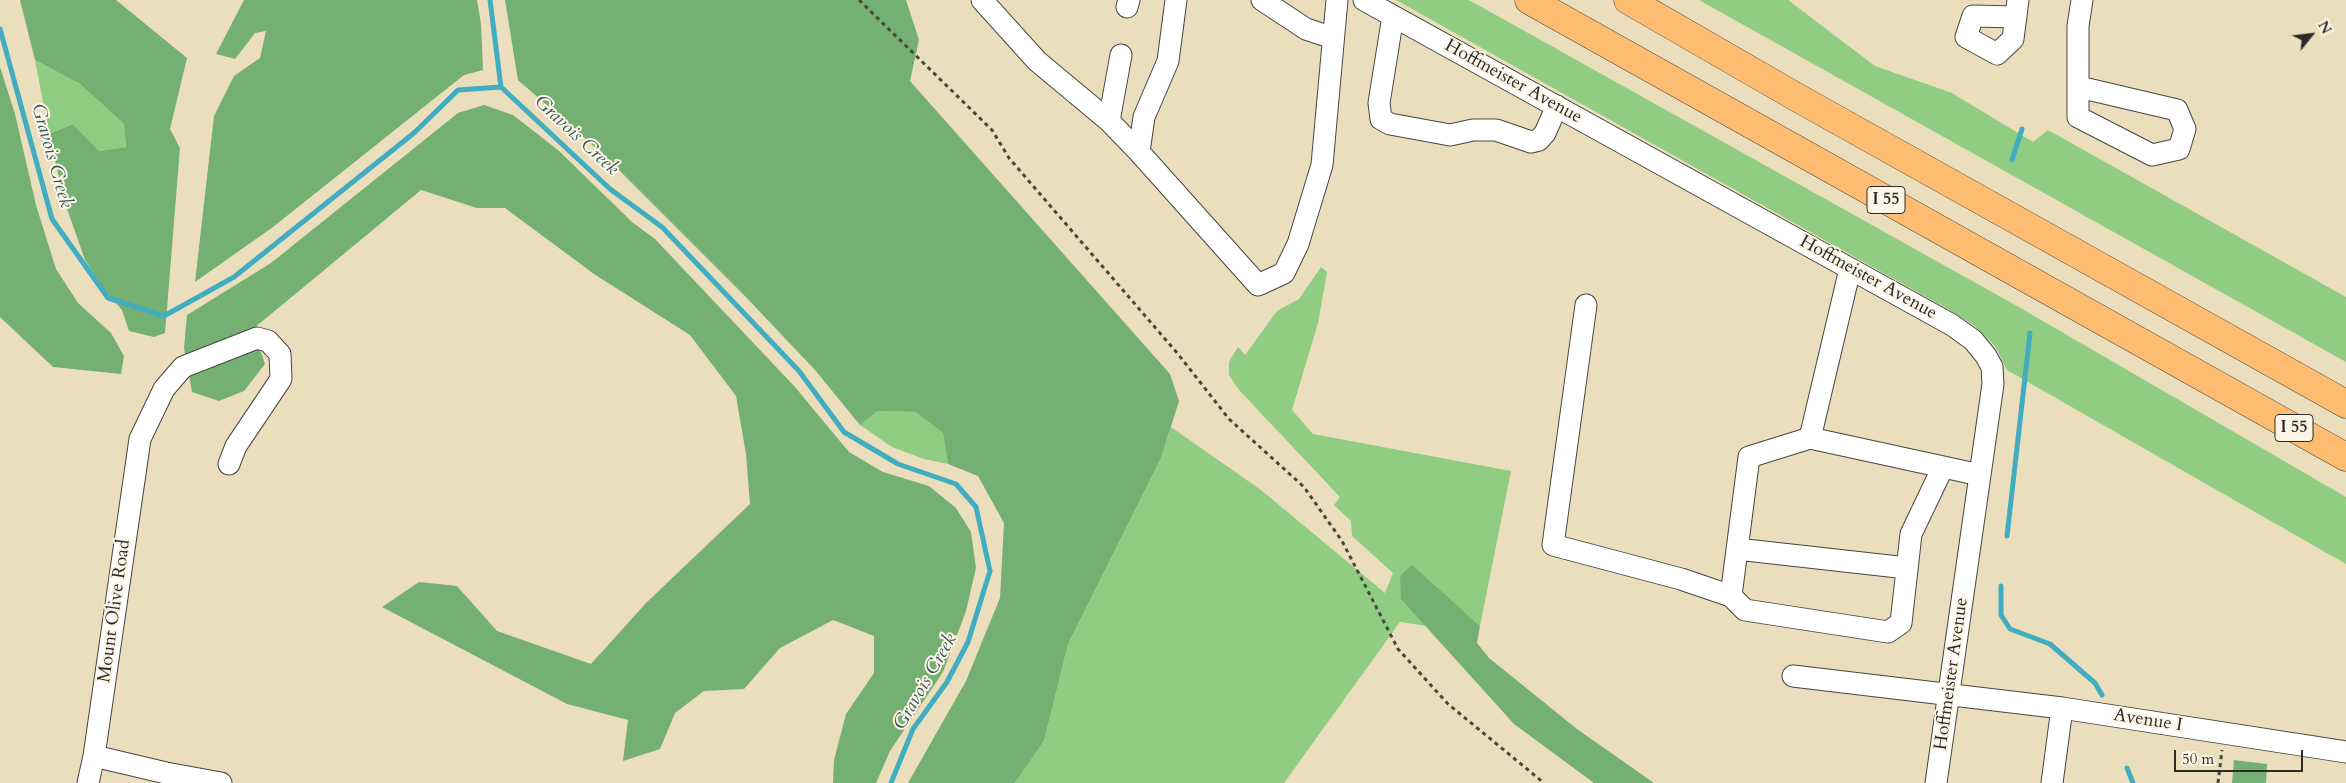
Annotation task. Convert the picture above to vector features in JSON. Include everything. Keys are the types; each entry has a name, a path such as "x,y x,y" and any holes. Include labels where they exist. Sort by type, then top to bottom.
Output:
{"highway":[{"name":"I 55","path":"1529,0 2346,457"},
{"name":"I 55","path":"1635,2 1807,103 2346,404"}],"street":[{"path":"982,0 1037,61 1109,122 1139,152 1258,285 1284,273 1298,244 1322,165 1337,0"},
{"path":"1139,152 1144,117 1168,61 1176,0"},
{"path":"1262,0 1306,29 1333,38"},
{"name":"Hoffmeister Avenue","path":"1364,0 1952,325 1973,340 1986,356 1992,368 1993,384 1950,696 1936,783"},
{"path":"2080,87 2177,110 2185,129 2179,149 2152,155 2078,116 2080,87 2078,26 2082,0"},
{"path":"1393,16 1378,103 1381,119 1390,124 1450,136 1473,130 1496,130 1531,142 1540,140 1557,106"},
{"path":"1109,122 1121,54"},
{"path":"1810,438 1850,269"},
{"path":"1586,305 1553,545 1681,579 1731,596 1745,610 1888,632 1901,623 1911,534 1943,467"},
{"name":"Mount Olive Road","path":"88,783 94,756 140,439 164,389 183,367 257,338 268,341 280,354 281,379 236,446 230,464"},
{"path":"1731,596 1749,457 1810,438 1980,475"},
{"path":"1737,549 1907,568"},
{"name":"Avenue I","path":"1793,676 2062,708 2346,752"},
{"path":"2052,783 2062,708"},
{"path":"94,756 166,773 221,783"}],"path":[{"path":"860,0 992,130 1009,158 1178,354 1229,419 1304,486 1342,541 1398,649 1448,704 1544,783"},
{"path":"2218,783 2219,770"}],"green space":[{"path":"20,0 116,0 187,58 170,129 180,148 165,333 154,337 129,331 122,310 102,287 85,260 65,203 49,134 73,124 99,151 126,147 124,124 80,84 35,60"},
{"path":"244,0 477,0 481,24 483,70 464,75 273,227 195,282 214,116 234,76 260,58 266,31 255,33 235,59 216,54"},
{"path":"505,0 906,0 919,40 910,81 1170,374 1179,401 1161,458 1068,644 1044,741 1015,783 908,783 966,681 1000,598 1004,523 978,476 948,464 943,433 915,412 878,411 860,425 815,370 743,294 604,155 518,80"},
{"path":"1396,0 1469,0 2017,306 2346,497 2346,564 2007,370 1995,346 1975,326 1953,312"},
{"path":"1699,0 1788,0 1875,66 1952,93 2033,142 2048,130 2346,297 2346,362"},
{"path":"35,60 80,84 124,124 126,147 99,151 73,124 49,134"},
{"path":"0,67 15,114 36,205 56,269 78,303 111,333 124,356 121,374 53,367 0,317"},
{"path":"484,105 513,115 558,150 632,222 655,239 795,387 849,452 883,472 929,486 956,508 971,532 976,568 966,611 943,672 890,751 876,783 833,783 834,760 846,714 874,673 874,636 833,620 780,648 744,689 704,691 675,713 660,749 623,761 628,720 567,704 382,607 419,582 457,586 497,631 591,664 646,603 750,504 746,454 736,396 690,335 594,274 505,208 477,208 421,190 253,329 265,364 244,391 219,401 192,392 184,348 187,315 271,263 458,113"},
{"path":"1321,267 1327,272 1318,323 1292,410 1313,434 1511,471 1480,626 1412,566 1401,598 1427,626 1400,622 1284,783 1015,783 1044,741 1068,644 1161,458 1171,427 1261,490 1385,593 1393,573 1352,536 1351,521 1334,505 1340,497 1239,390 1229,375 1229,362 1238,347 1245,355 1277,311 1299,299"},
{"path":"878,411 915,412 943,433 948,464 924,459 892,447 860,425"},
{"path":"1412,565 1480,626 1477,643 1489,658 1577,729 1654,783 1594,783 1514,724 1401,599 1400,576"},
{"path":"2234,760 2267,764 2266,783 2232,783"}],"waterway":[{"path":"490,0 501,87"},
{"name":"Gravois Creek","path":"0,29 52,219 108,298 164,316 234,277 414,133 458,90 501,87 610,189 662,227 799,371 844,432 898,464 956,484 976,507 990,571 968,642 947,682 913,729 891,783"},
{"path":"2012,160 2022,129"},
{"path":"2007,536 2030,333"},
{"path":"2001,586 2001,615 2010,629 2050,644 2095,683 2102,695"},
{"path":"2127,768 2133,783"}]}
